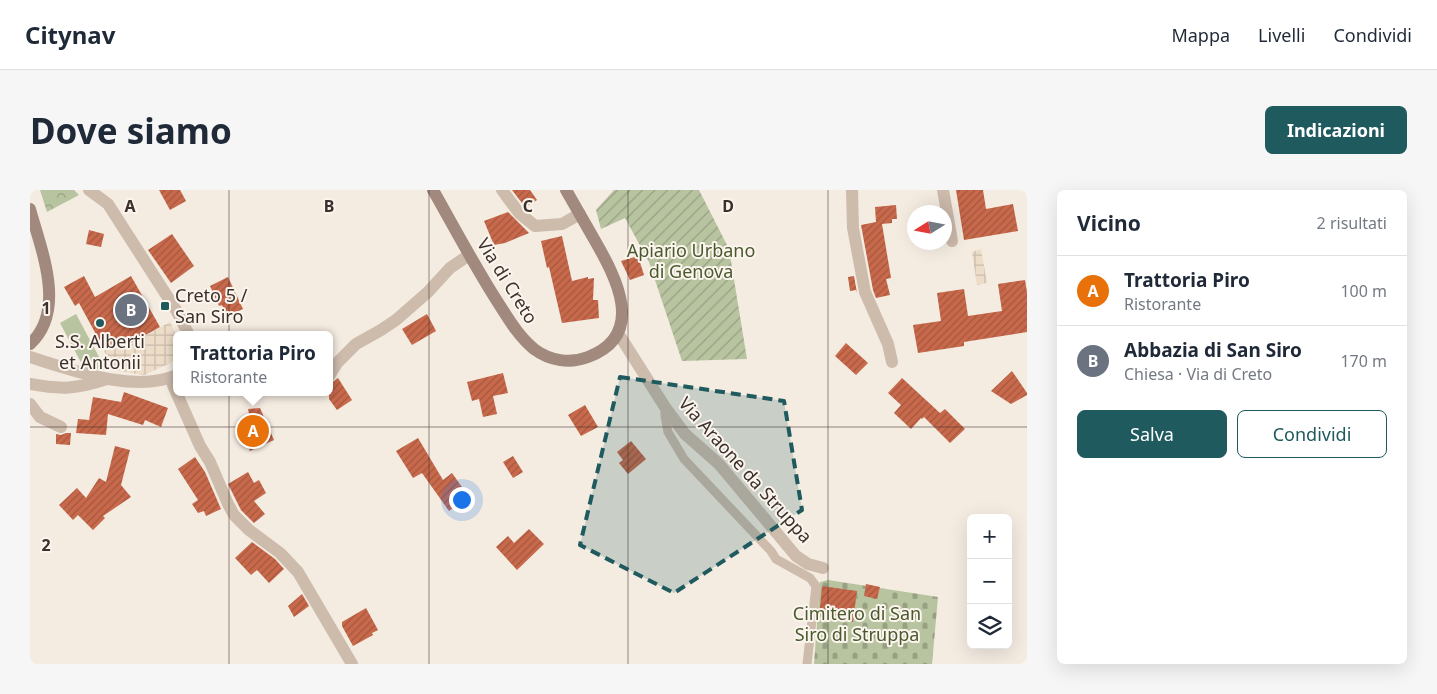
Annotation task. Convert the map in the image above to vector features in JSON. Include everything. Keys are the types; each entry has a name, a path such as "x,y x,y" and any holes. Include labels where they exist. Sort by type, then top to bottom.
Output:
{"main road":[{"name":"Via di Creto","path":"433,190 469,255 522,338 535,350 561,361 581,360 604,349 618,333"},
{"path":"566,190 611,268 618,287 622,303 622,318 618,333"},
{"path":"30,209 47,275 50,304 39,334 30,344"}],"street":[{"path":"89,190 108,204 176,310 187,331"},
{"path":"502,190 519,213 535,226 562,224 580,214"},
{"path":"852,190 853,228 865,292 888,344 892,362"},
{"path":"943,190 946,205"},
{"path":"333,370 356,344 396,320 428,292 450,268 469,255"},
{"name":"Via Araone da Struppa","path":"618,333 665,407 685,434 719,464 796,556 808,564 823,568"},
{"path":"30,358 120,382 150,382 173,376"},
{"path":"30,384 72,388 107,379"},
{"path":"178,396 234,515 249,530 280,553 298,572 352,664"},
{"path":"30,404 40,416 61,428"},
{"path":"665,407 668,432 684,459 771,551 776,559 814,581 816,586 807,664"}],"highlighted area":[{"path":"620,377 784,401 802,510 674,593 580,545"}],"green space":[{"path":"40,190 74,190 79,195 47,212"},
{"name":"Apiario Urbano di Genova","path":"614,190 699,190 729,249 747,359 682,361 649,262 625,218 601,229 596,210"},
{"path":"76,314 106,370 84,368 60,323"},
{"name":"Cimitero di San Siro di Struppa","path":"828,580 938,597 932,664 814,664 820,582"}],"shaded area":[{"path":"981,249 987,283 977,285 972,252"},
{"path":"170,322 174,331 173,362 144,375 114,370 104,351 126,338 130,344"}],"building":[{"path":"159,190 180,190 186,201 170,210"},
{"path":"512,190 530,190 537,200 525,207"},
{"path":"956,190 983,190 986,209 1013,204 1018,231 964,240"},
{"path":"896,205 897,219 892,219 892,223 882,224 891,278 886,279 890,295 876,298 861,225 876,222 875,207"},
{"path":"508,212 529,233 505,243 494,245 484,221"},
{"path":"89,230 104,234 101,247 86,244"},
{"path":"172,234 194,266 171,283 148,250"},
{"path":"562,236 572,281 588,277 588,279 594,278 593,300 598,300 599,318 562,323 541,241"},
{"path":"638,256 644,275 630,280 621,261"},
{"path":"84,276 95,297 131,276 160,327 131,343 127,337 104,349 79,303 75,306 64,287"},
{"path":"854,276 857,293 856,290 850,291 848,277"},
{"path":"228,277 243,309 227,316 222,305 219,306 210,286"},
{"path":"1025,280 1027,292 1027,332 964,342 964,346 918,353 913,325 941,321 937,293 964,289 968,316 1002,311 998,284"},
{"path":"427,314 436,331 412,345 402,329"},
{"path":"846,343 868,363 856,375 835,356"},
{"path":"1012,371 1027,395 1011,404 991,391"},
{"path":"503,373 508,393 493,396 497,414 483,417 479,399 472,401 467,382"},
{"path":"338,378 352,400 337,410 329,399 329,396 333,396 333,382"},
{"path":"902,378 940,413 945,409 965,429 950,443 924,417 911,429 894,413 901,405 888,393"},
{"path":"124,392 168,408 161,427 145,420 143,425 108,414 106,435 76,433 78,419 89,420 93,397 121,402"},
{"path":"585,405 598,427 581,436 568,415"},
{"path":"260,408 274,440 250,451 244,437 249,434 243,421 250,419 248,409"},
{"path":"71,433 70,445 56,444 56,434"},
{"path":"418,438 443,480 452,473 469,497 449,511 422,473 413,478 396,451"},
{"path":"631,441 646,459 628,474 619,463 623,460 617,452"},
{"path":"115,446 130,450 121,485 131,497 103,516 105,518 93,530 78,515 73,520 59,505 77,488 86,498 99,478 106,482"},
{"path":"513,456 523,472 513,478 503,462"},
{"path":"195,457 205,472 221,509 206,516 204,511 198,513 192,504 198,500 178,469"},
{"path":"248,472 254,483 259,480 266,493 254,501 265,514 254,523 241,510 228,484"},
{"path":"529,529 544,544 517,570 496,547 508,536 514,543"},
{"path":"252,542 275,559 284,569 269,583 257,570 251,575 235,558"},
{"path":"866,584 880,587 877,599 864,596"},
{"path":"822,586 857,591 853,622 819,617"},
{"path":"302,594 309,606 294,617 288,606"},
{"path":"366,608 378,630 372,633 373,635 353,646 342,626 342,622"}],"place":[{"name":"Creto 5 / San Siro","path":"165,306"},
{"name":"Abbazia di San Siro","path":"131,310"},
{"name":"S.S. Alberti et Antonii","path":"100,323"},
{"name":"Trattoria Piro","path":"253,431"}]}
